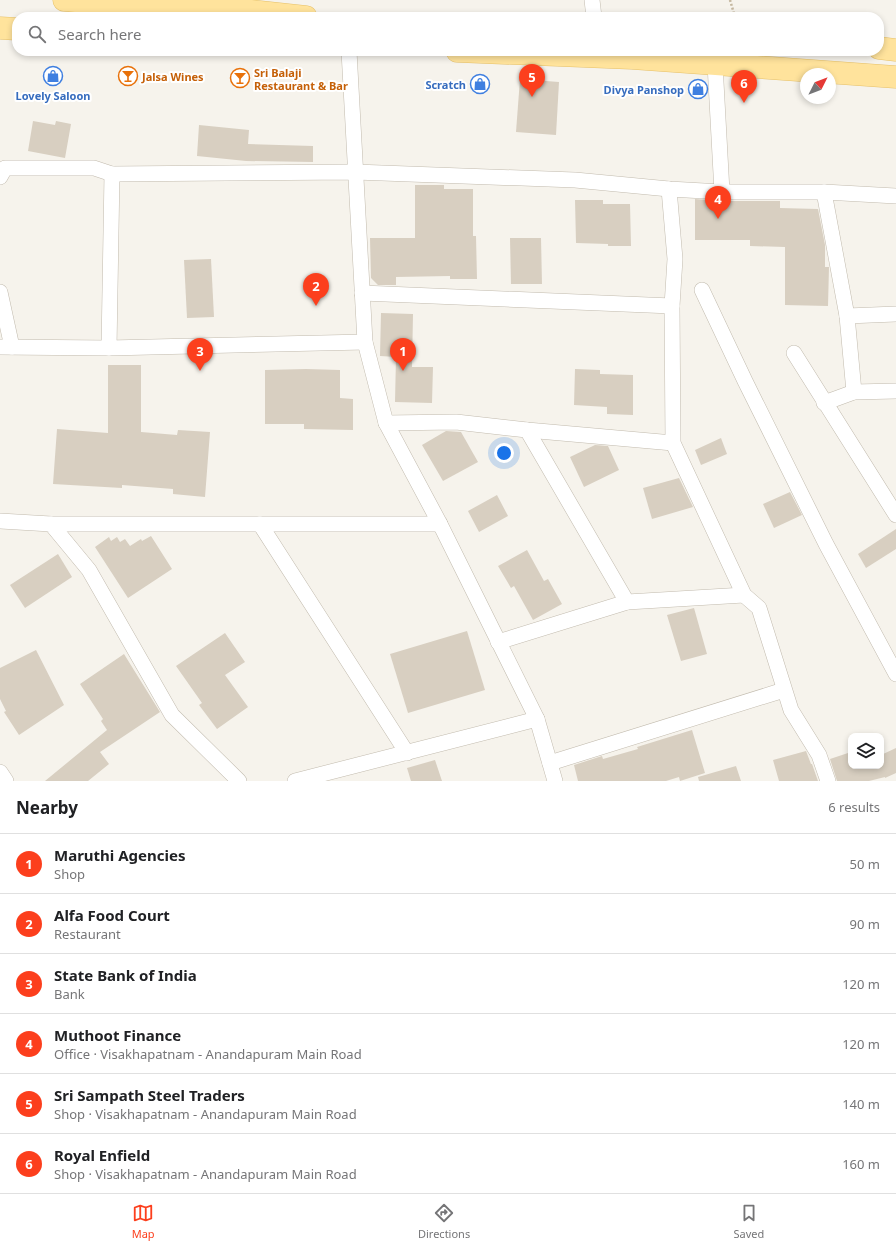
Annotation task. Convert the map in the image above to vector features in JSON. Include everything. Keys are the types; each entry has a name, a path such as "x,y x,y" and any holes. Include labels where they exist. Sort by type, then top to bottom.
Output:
{"main road":[{"path":"64,0 137,3 260,12"},
{"path":"0,28 12,29"},
{"path":"884,49 896,50"},
{"path":"582,56 632,58 896,77"}],"street":[{"path":"592,0 593,12"},
{"path":"349,56 365,342 386,422 440,524 537,719 555,781"},
{"path":"715,64 722,192"},
{"path":"0,177 5,168 94,168 112,174 355,172 575,180 668,189 722,192 824,192 896,196"},
{"path":"109,348 112,174"},
{"path":"668,189 675,259 672,306 673,443 744,595 759,608 791,710 819,755 828,781"},
{"path":"824,192 847,316 854,392"},
{"path":"702,290 745,381 826,544 896,674"},
{"path":"0,292 6,347 109,348 365,342"},
{"path":"362,294 672,306"},
{"path":"847,316 896,314"},
{"path":"794,353 824,403 896,515"},
{"path":"824,403 854,392 896,391"},
{"path":"386,422 456,422 673,443"},
{"path":"527,430 627,602"},
{"path":"0,521 51,524 440,524"},
{"path":"51,524 90,570 172,715 239,781"},
{"path":"260,524 407,753"},
{"path":"498,642 627,602 744,595"},
{"path":"550,762 784,690"},
{"path":"295,781 537,719"},
{"path":"0,772 6,781"}],"path":[{"path":"730,0 734,12"}],"building":[{"path":"520,79 559,82 556,135 516,132"},
{"path":"33,121 55,125 56,121 71,124 65,158 28,151"},
{"path":"199,125 249,130 248,144 313,146 313,162 246,161 197,156"},
{"path":"415,185 444,185 444,189 473,189 473,236 476,236 477,279 450,279 450,276 396,277 396,285 378,285 371,278 370,238 415,238"},
{"path":"695,199 722,201 780,201 780,208 818,209 825,245 825,267 829,267 828,306 785,305 785,247 750,246 750,240 695,240"},
{"path":"575,200 603,200 603,204 630,204 631,246 608,246 608,244 576,243"},
{"path":"510,238 541,238 542,284 511,284"},
{"path":"211,259 214,317 187,318 184,260"},
{"path":"381,313 413,314 412,367 433,367 432,403 395,402 396,357 380,356"},
{"path":"108,365 141,365 141,432 177,435 178,430 210,432 205,497 173,494 173,489 122,485 122,488 53,484 57,429 108,433"},
{"path":"575,369 600,370 600,374 633,375 633,415 607,414 607,407 574,405"},
{"path":"265,370 340,370 340,398 353,399 353,430 304,429 304,424 265,424"},
{"path":"446,431 461,432 478,462 443,481 422,445"},
{"path":"721,438 727,454 701,465 695,450"},
{"path":"595,445 608,446 619,470 584,487 570,457"},
{"path":"679,478 693,507 652,519 643,488"},
{"path":"790,492 802,515 774,528 763,504"},
{"path":"497,495 508,516 479,532 468,511"},
{"path":"896,529 896,549 866,568 858,554"},
{"path":"151,536 172,569 128,598 95,547 109,537 111,541 117,537 120,542 125,539 130,546 141,539 142,541"},
{"path":"527,550 544,581 548,579 562,604 533,620 514,586 511,588 498,566"},
{"path":"58,554 72,577 25,608 10,585"},
{"path":"694,608 707,654 681,661 667,615"},
{"path":"467,631 485,690 408,713 390,654"},
{"path":"225,633 245,662 225,675 248,707 217,729 199,705 202,703 176,666"},
{"path":"36,650 64,705 19,735 4,712 6,711 0,699 0,668"},
{"path":"124,654 160,712 100,752 109,764 88,781 45,781 107,730 101,721 103,719 80,684"},
{"path":"692,730 705,773 680,781 679,777 666,781 578,781 574,765 602,756 603,759 638,749 637,747"},
{"path":"896,748 896,773 885,778 869,781 837,781 830,759 848,753 848,769 884,769 884,754"},
{"path":"806,751 818,781 779,781 773,760"},
{"path":"435,760 442,781 411,781 407,768"},
{"path":"736,766 741,781 699,781 698,777"}],"place":[{"name":"Lovely Saloon","path":"53,76"},
{"name":"Jalsa Wines","path":"128,76"},
{"name":"Sri Balaji Restaurant & Bar","path":"240,78"},
{"name":"Scratch","path":"480,84"},
{"name":"Divya Panshop","path":"698,89"},
{"name":"Sri Sampath Steel Traders","path":"532,97"},
{"name":"Royal Enfield","path":"744,103"},
{"name":"Muthoot Finance","path":"718,219"},
{"name":"Alfa Food Court","path":"316,306"},
{"name":"State Bank of India","path":"200,371"},
{"name":"Maruthi Agencies","path":"403,371"}]}
